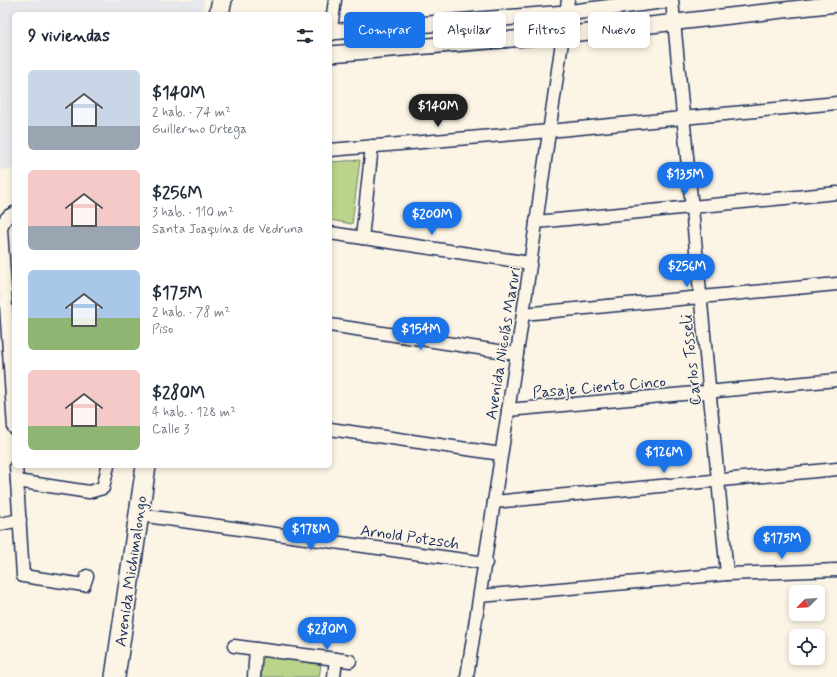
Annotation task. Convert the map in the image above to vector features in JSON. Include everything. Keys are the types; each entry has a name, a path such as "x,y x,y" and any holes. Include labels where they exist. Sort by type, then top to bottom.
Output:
{"main road":[{"path":"219,12 222,0"},
{"name":"Avenida Michimalongo","path":"115,677 146,468"}],"street":[{"path":"332,20 335,0"},
{"path":"332,33 567,6 668,0"},
{"name":"Carlos Tosseli","path":"672,0 727,574"},
{"path":"580,33 837,4"},
{"path":"332,54 514,39"},
{"name":"Avenida Nicolás Maruri","path":"467,677 486,563 523,314 560,48"},
{"path":"332,150 549,131 837,103"},
{"path":"362,238 372,146"},
{"path":"536,222 837,193"},
{"path":"12,214 2,223 1,229 12,397"},
{"path":"332,233 530,263"},
{"path":"523,314 837,284"},
{"path":"332,325 517,354"},
{"name":"Pasaje Ciento Cinco","path":"508,410 837,380"},
{"path":"332,429 501,454"},
{"path":"16,468 23,576 84,585 87,576"},
{"path":"17,481 89,492 103,488 108,468"},
{"path":"494,502 837,469"},
{"name":"Arnold Potzsch","path":"139,515 486,563"},
{"path":"0,524 20,520"},
{"path":"480,596 727,574 837,570"},
{"path":"234,646 350,661"},
{"path":"254,677 256,649"},
{"path":"334,677 336,659"}],"shaded area":[{"path":"0,0 204,0 202,12 12,12 12,169 0,170"}],"green space":[{"path":"360,160 352,224 332,220 332,162"},
{"path":"262,654 321,665 319,677 261,677"}]}
